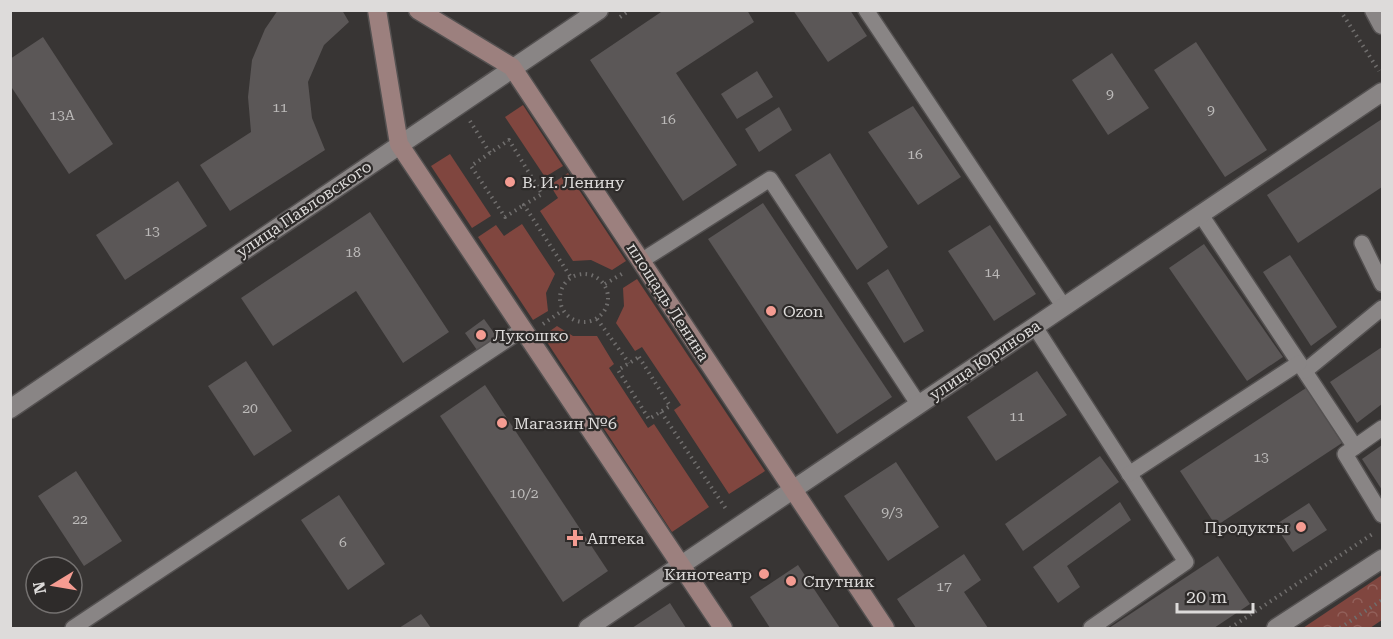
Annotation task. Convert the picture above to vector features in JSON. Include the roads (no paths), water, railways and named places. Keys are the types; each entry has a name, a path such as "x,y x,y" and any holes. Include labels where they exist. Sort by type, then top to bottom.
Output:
{"street":[{"path":"377,10 399,144 723,628"},
{"name":"площадь Ленина","path":"418,10 512,67 885,628"},
{"name":"улица Павловского","path":"10,409 599,10"},
{"path":"1374,10 1383,25"},
{"name":"улица Юринова","path":"588,628 1383,92"},
{"path":"1276,628 1383,559"}],"lane":[{"path":"866,10 1064,307"},
{"path":"641,261 770,179 919,405"},
{"path":"1201,214 1355,447"},
{"path":"1362,243 1383,284"},
{"path":"1129,474 1302,367 1383,308"},
{"path":"1035,327 1186,562 1090,628"},
{"path":"73,628 523,329"},
{"path":"1383,428 1345,454 1383,515"}],"place":[{"name":"В. И. Ленину","path":"510,182"},
{"name":"Ozon","path":"771,311"},
{"name":"Лукошко","path":"481,335"},
{"name":"Магазин №6","path":"502,423"},
{"name":"Продукты","path":"1301,527"},
{"name":"Аптека","path":"575,538"},
{"name":"Кинотеатр","path":"764,574"},
{"name":"Спутник","path":"791,581"}]}
